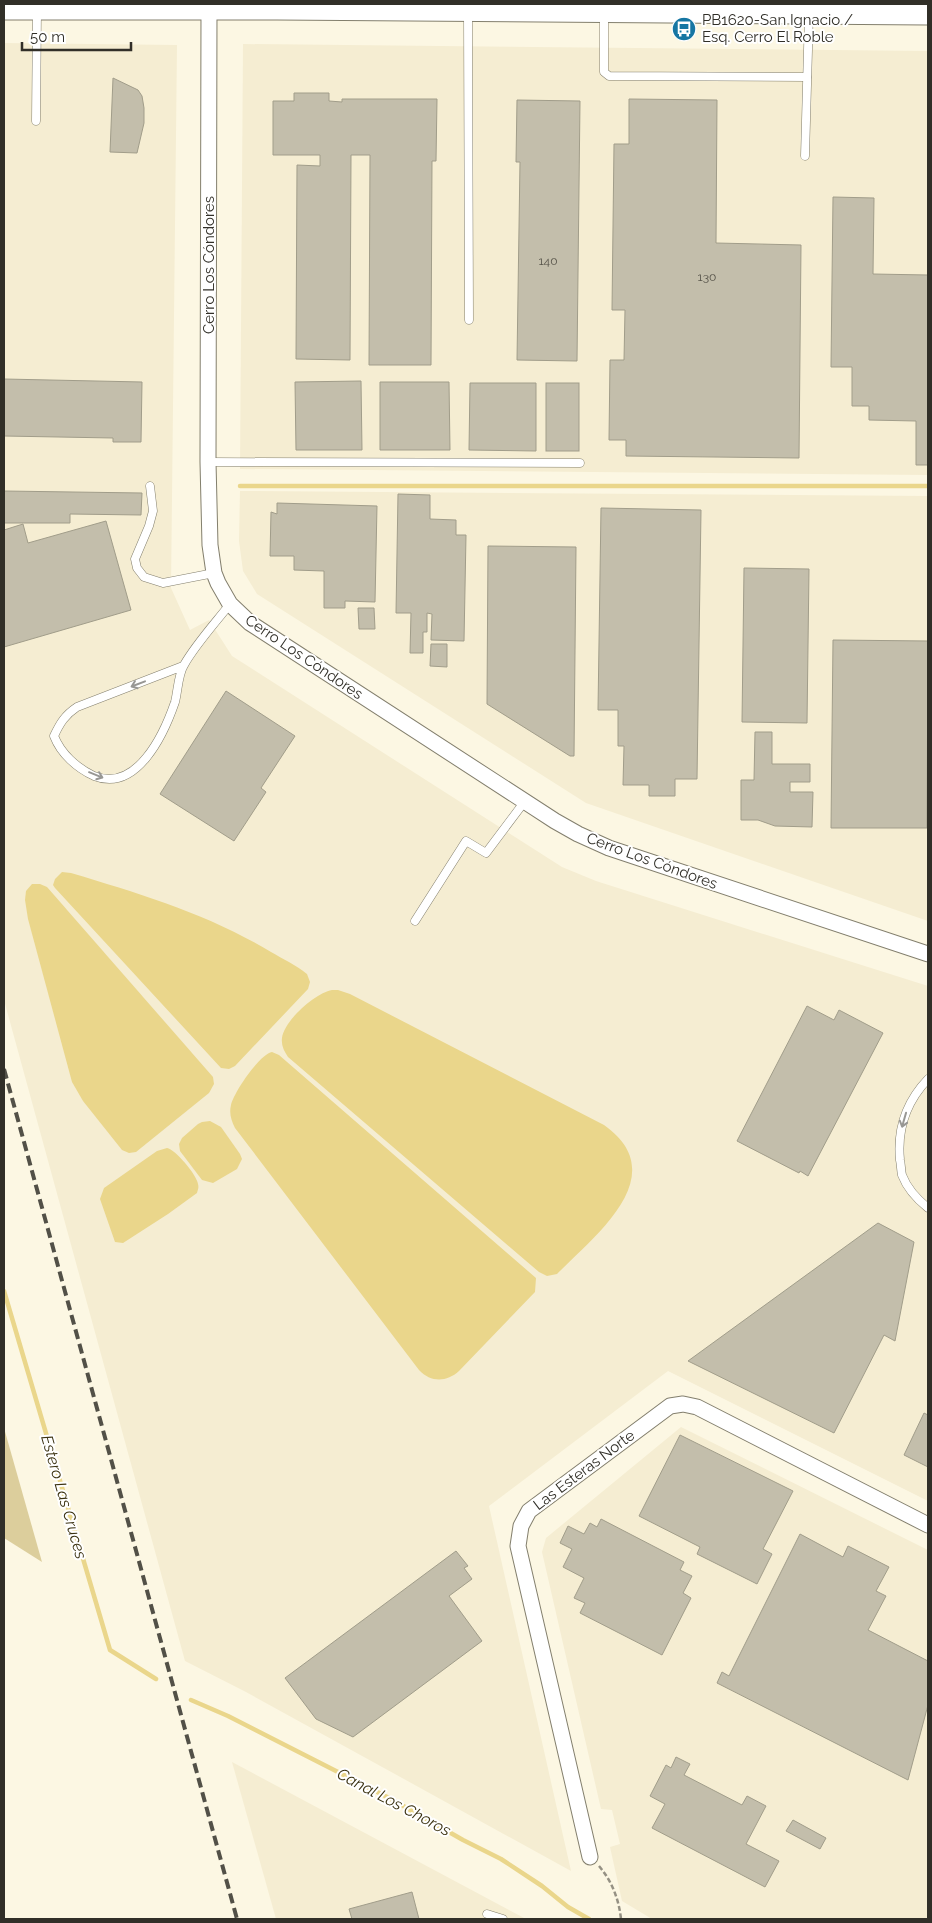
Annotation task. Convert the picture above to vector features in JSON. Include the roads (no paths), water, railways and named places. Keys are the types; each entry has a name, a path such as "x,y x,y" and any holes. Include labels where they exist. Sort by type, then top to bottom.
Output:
{"main road":[{"path":"4,9 277,6 468,10 556,7 604,11 730,9 809,14 928,14"}],"street":[{"name":"Cerro Los Cóndores","path":"209,6 208,462 210,545 214,573 230,604 250,623 578,834 608,848 928,954"},
{"name":"Las Esteras Norte","path":"590,1857 518,1546 521,1526 529,1511 670,1406 683,1404 697,1407 928,1525"}],"lane":[{"path":"36,121 37,10"},
{"path":"468,10 468,320"},
{"path":"604,11 604,72 609,76 807,77"},
{"path":"806,156 809,14"},
{"path":"208,462 580,463"},
{"path":"150,486 153,511 136,559 137,568 144,577 163,583 214,573"},
{"path":"183,666 78,707 68,713 54,736 58,748 71,761 93,775 106,779 123,777 142,765 157,742 174,702 183,666 230,604"},
{"path":"415,922 466,841 486,853 525,801"},
{"path":"928,1079 917,1091 906,1112 900,1131 902,1174 918,1199 928,1208"},
{"path":"487,1914 503,1919"}],"waterway":[{"path":"240,486 928,486"},
{"name":"Estero Las Cruces","path":"4,1291 110,1650 156,1679"},
{"name":"Canal Los Choros","path":"191,1700 228,1716 391,1799 463,1840 501,1859 542,1886 568,1907 589,1919"}],"railway":[{"path":"4,1069 237,1919"}],"place":[{"name":"PB1620-San Ignacio / Esq. Cerro El Roble","path":"684,29"}]}
